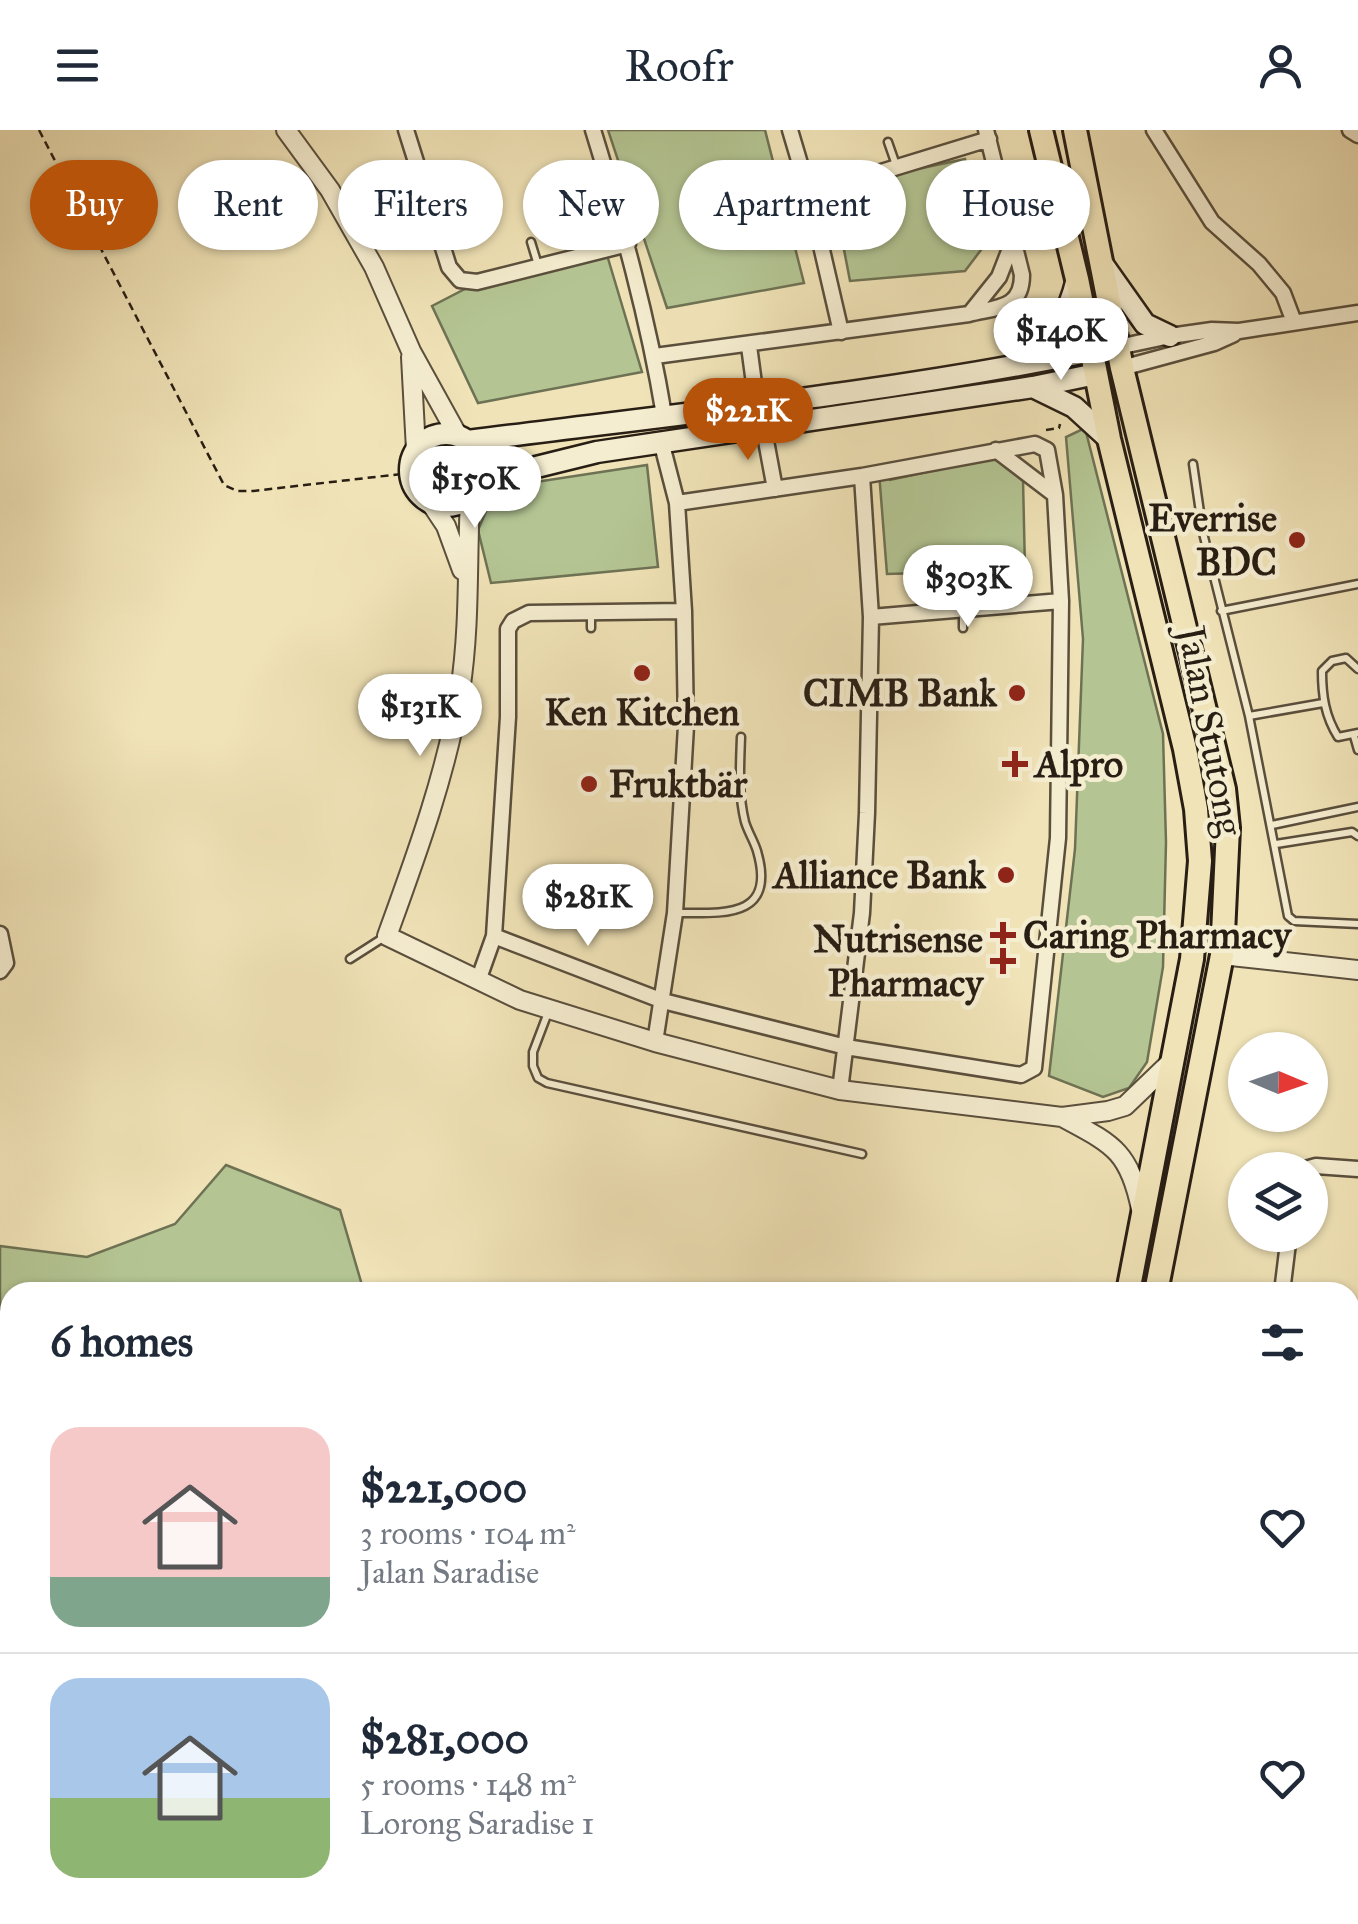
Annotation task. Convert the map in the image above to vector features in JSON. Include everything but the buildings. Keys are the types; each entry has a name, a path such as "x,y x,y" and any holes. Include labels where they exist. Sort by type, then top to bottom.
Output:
{"main road":[{"name":"Jalan Stutong","path":"1041,130 1077,279 1108,439 1160,641 1196,809 1200,861 1192,959 1130,1282"},
{"name":"Jalan Stutong","path":"1075,130 1120,358 1224,790 1228,828 1222,955 1158,1282"},
{"path":"1104,266 1145,324 1170,336"},
{"path":"1019,366 1051,340 1072,303 1077,279"},
{"path":"1094,362 1034,387 597,452 508,474 454,505 430,502 413,485 410,473 416,450 434,435 463,438 756,406 1019,366 1120,358"},
{"path":"1034,387 1069,405 1108,439"},
{"path":"463,438 480,459 480,480 473,494"},
{"path":"1192,959 1222,955"}],"street":[{"path":"286,130 330,190 365,251 411,351 463,438"},
{"path":"406,130 454,275 468,283 477,282 605,250"},
{"path":"593,130 602,160"},
{"path":"790,130 799,160"},
{"path":"1154,130 1212,222 1259,264 1284,293 1294,322"},
{"path":"1350,130 1358,135"},
{"path":"906,164 987,135 994,160"},
{"path":"629,250 664,415"},
{"path":"822,250 842,332"},
{"path":"969,314 999,277 1009,250"},
{"path":"654,356 969,314 1007,304 1022,292 1017,250"},
{"path":"1120,358 1214,343 1239,332 1358,313"},
{"path":"1120,358 1170,336 1212,330 1239,332"},
{"path":"748,346 756,406"},
{"path":"411,351 416,450"},
{"path":"764,430 774,488"},
{"path":"494,936 577,963 663,1001 846,1046 937,1054 1021,1074 1031,1072 1036,1064 1058,838 1061,601 1055,495 1044,446 1034,444 862,476 677,503"},
{"path":"656,1042 675,913 686,726 677,503 662,445"},
{"path":"996,450 1055,495"},
{"path":"840,1090 862,913 871,617 862,476"},
{"path":"473,494 460,690 446,756 386,936 478,981 550,1009 656,1042 840,1090 1062,1117 1125,1106 1174,1058"},
{"path":"430,502 452,538 466,585"},
{"path":"871,617 1061,601"},
{"path":"478,981 494,936 508,717 508,629 513,621 530,613 684,611"},
{"path":"0,934 6,963 0,971"},
{"path":"1222,955 1358,970"},
{"path":"1062,1117 1114,1147 1128,1164 1143,1216"},
{"path":"1328,1167 1358,1169"},
{"path":"1283,1282 1287,1252"}],"lane":[{"path":"888,142 894,160"},
{"path":"533,250 539,267"},
{"path":"1194,464 1202,533 1250,716 1290,919 1358,924"},
{"path":"1221,610 1358,584"},
{"path":"962,609 963,628"},
{"path":"591,612 591,628"},
{"path":"1358,669 1346,658 1326,665 1322,671 1323,703 1338,737 1356,734 1358,750"},
{"path":"1250,716 1323,703"},
{"path":"675,913 734,913 754,900 760,889 756,850 746,826 741,797 741,737"},
{"path":"1272,824 1358,808"},
{"path":"1276,844 1352,832 1358,836"},
{"path":"350,958 386,936"},
{"path":"550,1009 533,1058 538,1078 548,1083 862,1154"}],"path":[{"path":"40,130 224,485 253,492 410,473"},
{"path":"1022,292 1046,310 1043,331 1051,340"},
{"path":"1044,446 1042,431 1059,428 1069,405"}],"green space":[{"path":"608,130 765,130 773,160 679,160 679,250 796,250 804,283 667,308 648,250 659,250 659,160 618,160"},
{"path":"926,167 926,250 981,250 965,271 850,281 844,250 906,250 906,171"},
{"path":"607,255 642,372 478,403 432,306 467,288"},
{"path":"1085,428 1163,734 1166,842 1163,967 1147,1062 1129,1088 1103,1097 1049,1076 1075,849 1083,639 1066,437"},
{"path":"996,457 1023,479 1025,570 887,574 879,472 890,480"},
{"path":"647,465 658,567 491,583 478,530 496,488"},
{"path":"226,1165 340,1210 361,1282 0,1282 0,1246 87,1257 175,1224"}],"place":[{"name":"Everrise BDC","path":"1297,540"},
{"name":"Ken Kitchen","path":"642,673"},
{"name":"CIMB Bank","path":"1017,693"},
{"name":"Alpro","path":"1015,764"},
{"name":"Fruktbär","path":"589,784"},
{"name":"Alliance Bank","path":"1006,875"},
{"name":"Caring Pharmacy","path":"1003,935"},
{"name":"Nutrisense Pharmacy","path":"1003,961"}]}
